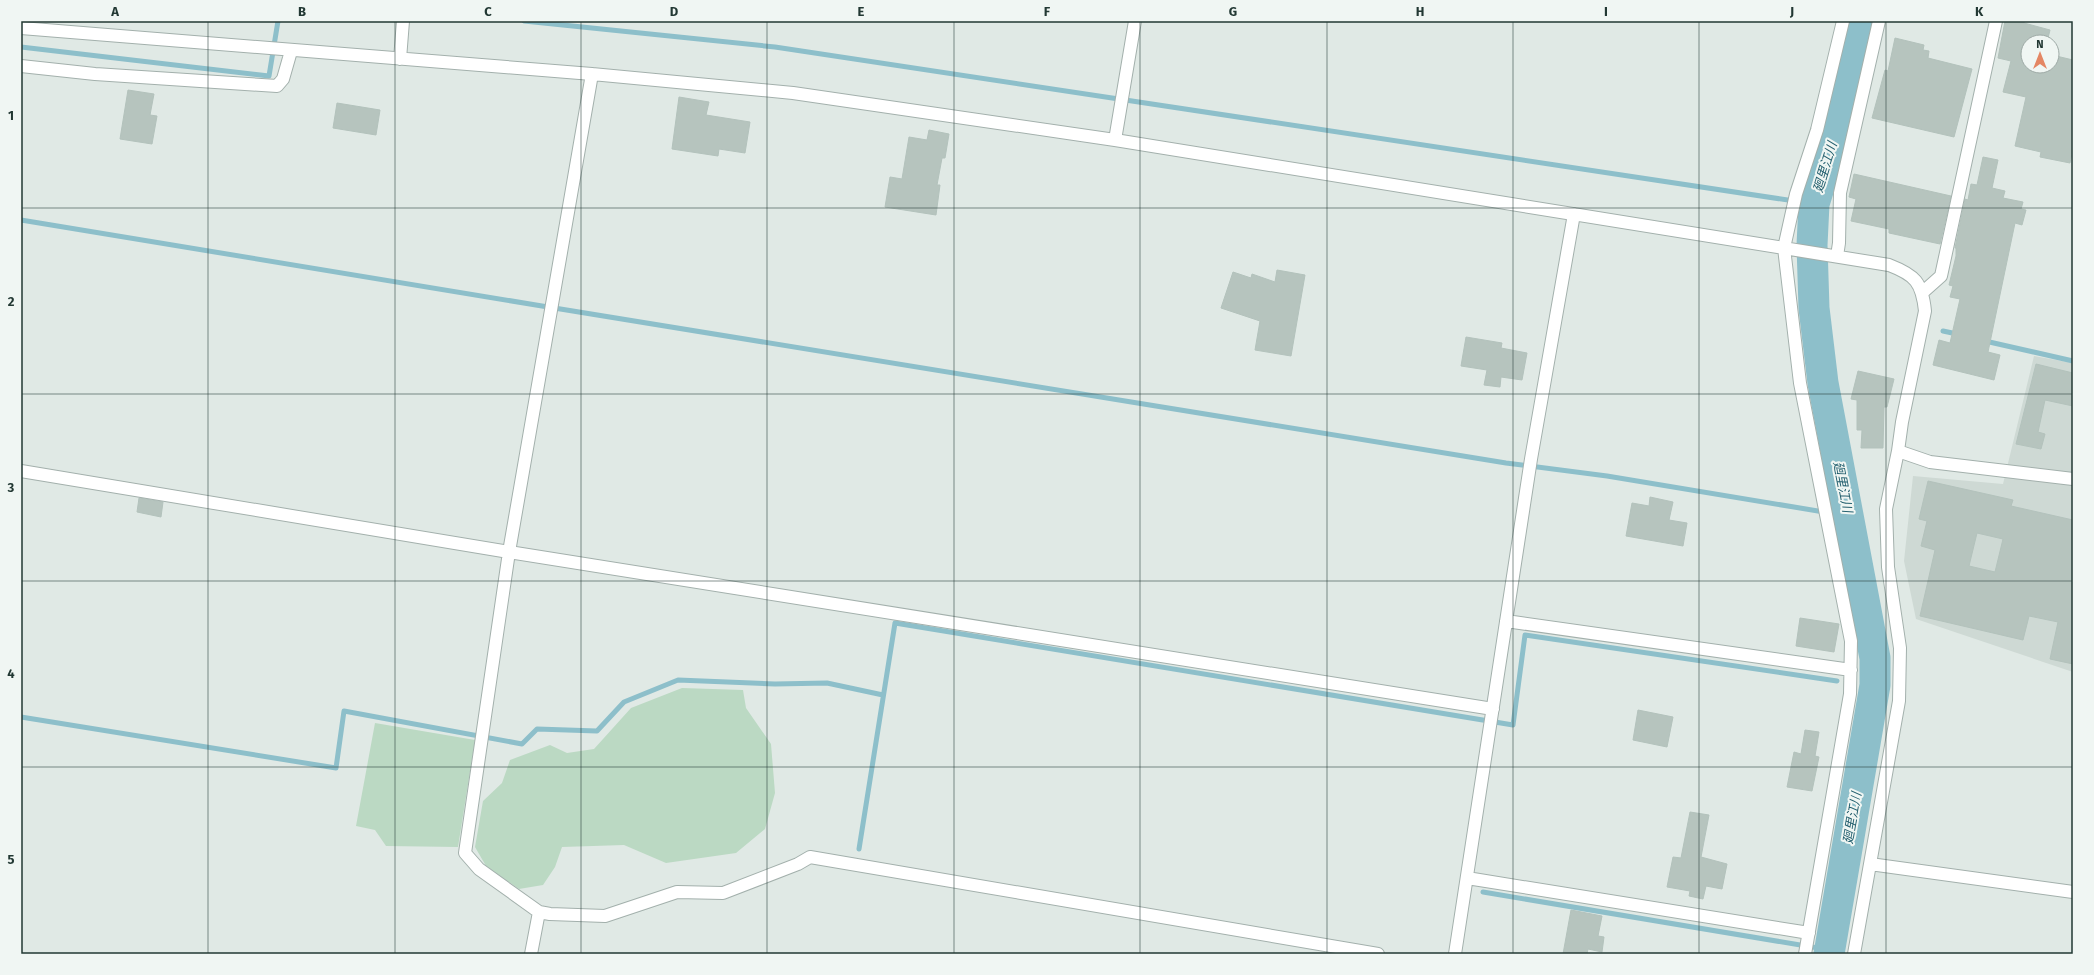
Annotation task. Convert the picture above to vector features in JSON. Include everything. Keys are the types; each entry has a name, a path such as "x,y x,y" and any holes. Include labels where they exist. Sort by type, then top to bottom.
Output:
{"street":[{"path":"400,59 403,21"},
{"path":"1114,140 1135,21"},
{"path":"1805,954 1850,694 1851,641 1826,507 1800,383 1784,248 1796,194 1817,130 1843,21"},
{"path":"1837,256 1839,243 1840,193 1879,21"},
{"path":"1923,292 1941,276 1996,21"},
{"path":"21,28 266,49 592,74 793,93 1114,140 1837,256 1888,265 1907,272 1916,281 1923,292 1925,311 1886,509 1888,568 1900,648 1899,701 1854,954"},
{"path":"21,66 95,74 277,86 283,79 286,50"},
{"path":"592,74 509,552 465,853 479,869 539,912 550,914 606,916 677,892 723,893 798,864 810,857 1378,954"},
{"path":"1455,954 1531,459 1574,214"},
{"path":"1898,451 1930,462 2073,479"},
{"path":"21,471 509,552 1492,711"},
{"path":"1506,621 1851,670"},
{"path":"1870,864 2073,892"},
{"path":"1467,878 1808,936"},
{"path":"531,954 539,912"}],"shaded area":[{"path":"2034,356 2073,363 2073,672 1916,619 1904,561 1913,476 2003,484"}],"green space":[{"path":"682,688 743,690 746,708 771,744 775,793 765,829 736,853 666,863 624,845 562,847 555,867 543,885 519,889 486,866 475,847 483,801 502,783 510,760 550,745 567,753 594,749 631,708"},
{"path":"375,723 475,740 458,847 386,846 375,830 356,826"}],"building":[{"path":"2005,21 2024,21 2024,23 2050,30 2049,34 2020,34 2020,74 2060,74 2060,57 2073,60 2073,149 2070,163 2040,157 2041,152 2015,146 2026,97 2003,92 2011,61 1998,58"},
{"path":"1895,38 1924,45 1923,50 1929,51 1928,58 1972,69 1954,137 1872,118 1885,70 1888,71"},
{"path":"128,90 154,94 150,115 157,116 152,144 120,139"},
{"path":"679,97 709,102 706,115 750,122 745,153 719,149 718,156 672,149"},
{"path":"337,103 380,110 376,135 333,128"},
{"path":"929,130 949,134 945,158 942,158 937,185 940,185 936,215 885,207 890,177 902,179 909,137 927,140"},
{"path":"1983,157 1998,160 1992,188 2005,191 2003,198 2023,202 2021,209 2026,210 2022,225 2015,223 1988,352 2000,355 1994,380 1933,365 1939,340 1950,343 1960,299 1950,297 1953,286 1949,285 1956,256 1955,248 1965,199 1968,200 1971,184 1977,185"},
{"path":"1854,174 1951,196 1940,244 1889,233 1889,229 1851,221 1856,199 1849,197"},
{"path":"1277,270 1305,275 1291,356 1255,350 1260,321 1221,308 1233,272 1251,278 1252,274 1275,282"},
{"path":"1466,337 1502,343 1501,348 1527,353 1522,380 1501,377 1500,387 1484,385 1487,370 1461,366"},
{"path":"2036,364 2073,373 2073,406 2045,400 2038,432 2045,434 2041,449 2016,444"},
{"path":"1858,371 1894,379 1887,407 1884,407 1883,448 1861,448 1862,430 1857,430 1857,400 1851,399"},
{"path":"1928,481 2013,500 2011,506 2073,520 2073,664 2050,659 2058,622 2029,616 2023,640 1920,616 1935,550 1921,546 1927,521 1919,519","holes":["1977,533 2003,539 1995,572 1969,566"]},
{"path":"1650,497 1673,502 1669,520 1687,523 1683,546 1626,536 1632,503 1649,506"},
{"path":"139,498 163,502 161,517 137,512"},
{"path":"1800,618 1839,624 1834,652 1796,646"},
{"path":"1638,710 1673,717 1667,747 1633,740"},
{"path":"1805,730 1819,732 1815,756 1819,757 1812,791 1787,787 1794,752 1801,754"},
{"path":"1690,812 1709,815 1701,857 1727,864 1722,889 1706,886 1703,899 1689,896 1690,891 1667,887 1673,857 1681,858"},
{"path":"1571,910 1602,916 1598,936 1604,937 1602,952 1588,949 1587,954 1563,954"}],"waterway":[{"path":"21,47 269,76 278,21"},
{"path":"524,21 775,47 1814,204"},
{"name":"廻里江川","path":"1829,954 1875,685 1875,658 1823,383 1814,308 1812,245 1814,204 1835,136 1862,21"},
{"path":"21,220 1506,463 1607,476 1848,516"},
{"path":"1943,331 1957,334"},
{"path":"1985,341 2073,361"},
{"path":"859,849 895,623 1513,725 1525,635 1837,681"},
{"path":"21,717 336,768 344,711 522,744 537,729 597,731 624,702 678,680 775,684 827,683 883,695"},
{"path":"1863,684 1875,685"},
{"path":"1483,892 1830,950"}]}
